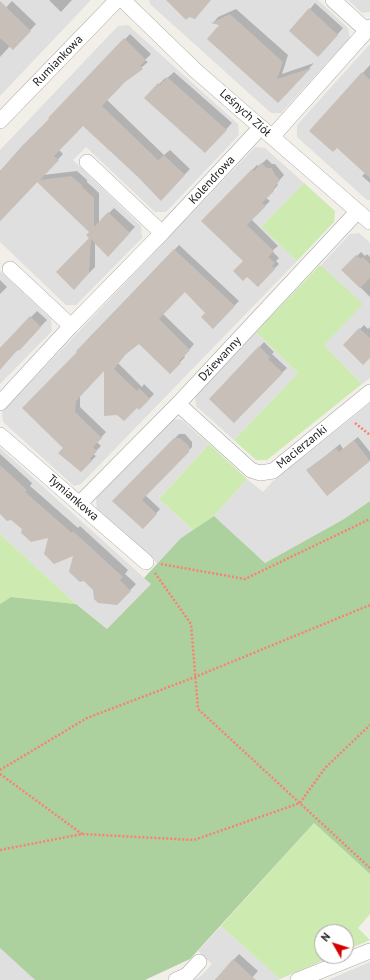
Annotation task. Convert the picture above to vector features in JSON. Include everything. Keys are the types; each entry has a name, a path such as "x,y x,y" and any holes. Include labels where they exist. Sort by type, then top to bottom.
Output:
{"street":[{"name":"Rumiankowa","path":"0,121 117,0"},
{"name":"Leśnych Ziół","path":"123,0 196,71 366,218"},
{"name":"Kolendrowa","path":"0,403 71,326 162,233 369,29 333,0"},
{"path":"87,162 162,233"},
{"name":"Dziewanny","path":"79,504 366,218"},
{"path":"10,269 71,326"},
{"name":"Macierzanki","path":"178,404 251,470 260,473 273,471 370,392"},
{"name":"Tymiankowa","path":"0,434 146,562"},
{"path":"298,980 370,951"},
{"path":"176,980 187,975 199,962"}],"path":[{"path":"146,562 246,579 370,519"},
{"path":"146,562 191,624 198,709 370,868"},
{"path":"0,770 87,718 195,677 370,605"},
{"path":"0,850 82,834 194,840 300,803 325,768 370,725"},
{"path":"0,774 82,834"}],"shaded area":[{"path":"0,0 91,0 0,96"},
{"path":"149,0 318,0 348,28 350,38 281,113 271,113 150,4"},
{"path":"348,0 370,0 370,12 362,13"},
{"path":"128,25 238,124 239,135 166,212 155,212 86,147 73,160 141,226 142,238 76,305 66,305 0,242 0,150 118,26"},
{"path":"370,44 370,200 367,200 297,137 297,125"},
{"path":"255,147 265,148 304,183 261,227 297,261 81,484 74,486 3,422 2,412"},
{"path":"359,233 370,243 370,378 362,384 324,345 321,265 350,234"},
{"path":"0,271 51,319 52,331 0,384"},
{"path":"256,332 298,373 234,440 196,406 195,395"},
{"path":"370,403 370,501 344,519 265,563 214,516 247,479 263,492 272,482"},
{"path":"172,419 182,420 209,444 159,499 193,530 181,538 158,564 97,509 96,498"},
{"path":"0,448 151,584 107,629 76,604 0,534"},
{"path":"221,926 280,979 193,980 200,977 212,964 198,951"},
{"path":"0,948 35,980 0,980"},
{"path":"370,962 370,980 328,980"}],"green space":[{"path":"304,183 335,211 334,222 297,261 261,227"},
{"path":"320,265 363,304 324,345 362,384 267,460 256,460 234,440 298,373 256,332"},
{"path":"209,444 247,479 214,516 193,530 159,499"},
{"path":"370,501 370,874 314,823 190,959 145,980 35,980 0,948 0,604 11,597 76,604 107,629 151,584 144,578 181,538 214,516 265,563 344,519"},
{"path":"0,534 76,604 11,597 0,604"},
{"path":"314,823 370,874 370,914 358,928 370,940 354,947 354,924 314,924 315,964 280,979 221,926"}],"building":[{"path":"166,0 211,0 195,19 189,17 186,20"},
{"path":"0,1 31,31 13,50 0,38"},
{"path":"309,8 338,35 318,57 289,31"},
{"path":"230,14 283,62 277,79 311,68 278,103 207,39 219,25 211,23"},
{"path":"124,38 146,60 140,66 143,69 125,82 102,106 158,160 164,155 185,175 161,201 138,177 83,126 54,156 59,160 40,180 71,176 94,198 94,227 108,212 130,233 108,257 91,239 89,273 74,290 56,272 89,238 86,235 89,232 37,182 0,221 0,171"},
{"path":"362,72 370,80 370,178 337,148 333,152 309,131"},
{"path":"167,77 227,130 205,153 144,98 158,83 160,85"},
{"path":"261,163 267,168 271,168 280,180 273,189 274,191 262,203 266,206 247,225 274,251 268,257 275,263 272,266 275,269 258,287 247,277 243,281 233,271 243,261 201,221 252,169 254,171"},
{"path":"174,249 235,306 213,329 201,317 205,313 185,292 179,298 159,319 190,350 179,361 181,363 170,374 139,344 125,355 114,369 137,391 139,388 150,399 139,410 137,408 124,421 117,415 104,416 104,371 76,401 75,412 102,438 93,447 97,451 90,459 92,461 81,472 58,453 63,448 22,408"},
{"path":"356,255 361,259 363,257 370,264 370,278 360,288 341,270"},
{"path":"30,316 41,327 19,351 18,349 0,370 0,348"},
{"path":"359,328 370,338 370,358 363,365 343,345"},
{"path":"259,346 270,357 268,359 283,373 234,423 209,399"},
{"path":"174,438 180,438 189,446 189,452 142,500 157,514 143,529 112,501"},
{"path":"354,440 370,461 327,496 306,470 336,448 339,452"},
{"path":"0,465 27,490 25,492 72,533 73,531 123,577 120,580 131,591 117,605 98,603 94,599 93,590 84,581 80,582 69,572 73,556 54,564 44,554 48,538 31,542 21,533 22,529 11,520 7,521 0,514"},
{"path":"233,959 256,980 215,980"}]}
